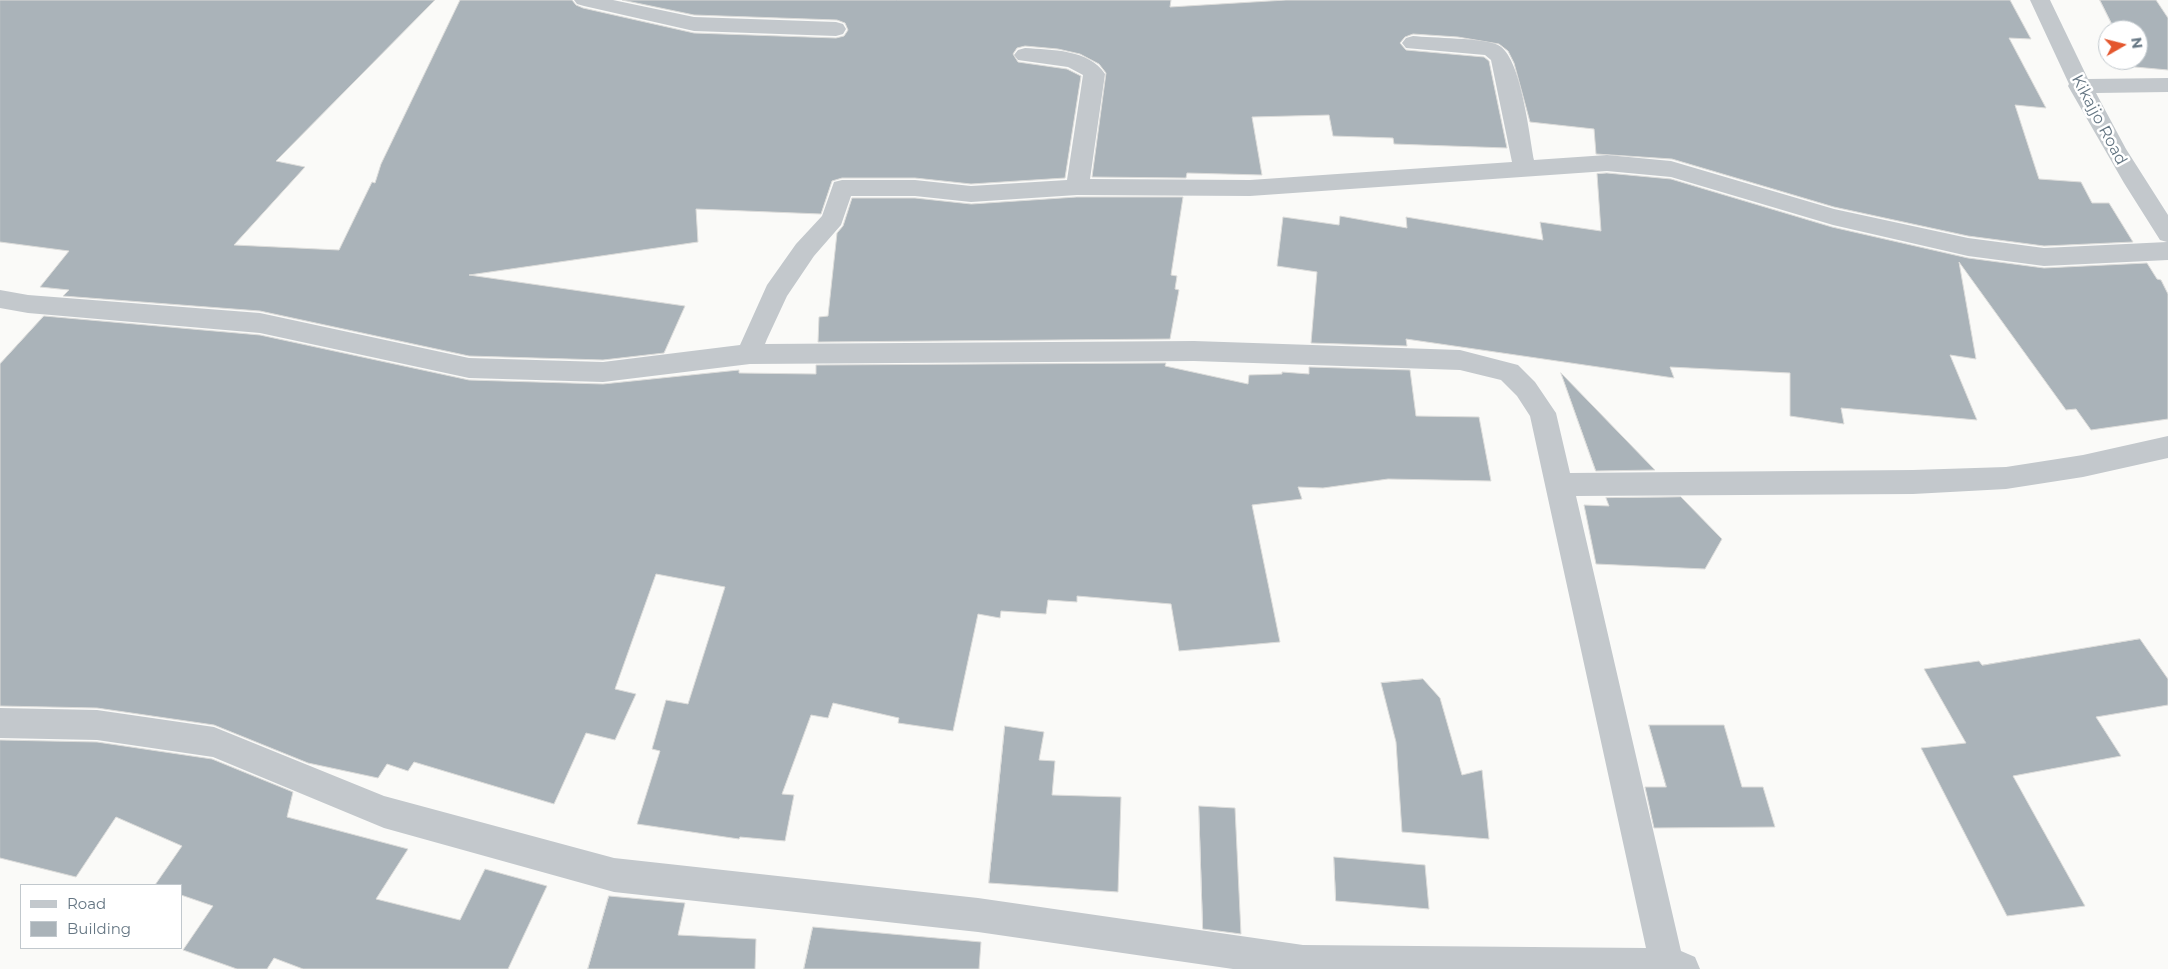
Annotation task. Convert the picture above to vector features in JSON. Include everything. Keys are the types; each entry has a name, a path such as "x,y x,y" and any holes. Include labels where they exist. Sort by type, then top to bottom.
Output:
{"street":[{"path":"584,0 694,24 836,29"},
{"name":"Kikajjo Road","path":"2040,0 2079,86 2137,189 2168,234"},
{"path":"1413,43 1490,49 1500,56 1505,68 1525,170"},
{"path":"1025,55 1080,62 1090,67 1094,74 1077,187"},
{"path":"2079,86 2168,85"},
{"path":"750,354 754,339 776,292 805,250 833,219 842,188 915,188 971,194 1077,187 1250,188 1607,163 1671,169 1730,185 1833,218 1968,247 2044,257 2168,251"},
{"path":"0,299 28,304 260,323 469,368 603,372 750,354 1194,351 1460,360 1509,372 1526,389 1543,413 1558,485 1675,968 1303,962 978,915 614,875 384,812 214,742 97,725 0,723"},
{"path":"1558,485 1913,482 2006,478 2083,466 2168,447"}],"building":[{"path":"0,0 435,0 276,161 305,167 234,245 339,250 372,182 375,183 381,164 460,0 572,0 576,5 583,8 694,33 836,38 844,36 848,30 845,23 837,20 694,15 622,0 1171,0 1170,7 1286,0 2010,0 2031,39 2009,38 2046,108 2015,105 2039,179 2081,182 2092,203 2109,203 2133,242 2044,246 1968,236 1834,207 1672,159 1596,154 1594,129 1530,122 1514,63 1508,51 1499,44 1458,37 1413,34 1405,37 1400,43 1406,50 1484,57 1489,61 1507,148 1394,144 1393,138 1333,136 1329,115 1252,117 1262,175 1187,173 1186,178 1092,177 1106,73 1099,64 1080,54 1058,49 1025,46 1017,48 1013,54 1018,62 1067,69 1081,76 1065,178 971,184 915,178 842,178 832,181 821,214 696,209 698,242 469,275 685,306 664,353 603,360 469,356 260,311 63,296 69,290 40,287 69,251 0,242"},
{"path":"2100,0 2156,0 2168,18 2168,70 2148,68 2148,20 2110,20"},
{"path":"1607,173 1671,179 1832,227 1968,258 2044,268 2147,263 2157,279 2161,280 2168,294 2168,419 2091,430 2076,409 2066,410 1959,262 1976,359 1950,355 1977,420 1841,408 1844,424 1790,416 1790,373 1670,367 1674,378 1406,339 1407,346 1311,343 1317,272 1277,266 1283,217 1339,225 1340,216 1407,228 1406,217 1543,240 1540,222 1601,231 1597,174"},
{"path":"1077,197 1183,197 1171,275 1177,276 1175,289 1179,290 1170,339 818,342 819,317 828,316 837,233 843,226 852,198 915,198 971,204"},
{"path":"44,316 260,335 469,380 603,384 739,370 739,373 816,374 816,365 1166,363 1165,366 1248,384 1249,375 1282,374 1282,372 1309,374 1309,367 1410,370 1416,416 1479,417 1491,481 1388,479 1323,488 1298,487 1302,499 1252,505 1280,642 1179,651 1171,604 1077,596 1077,602 1048,600 1046,614 1001,611 1000,618 978,614 953,731 898,723 899,718 833,703 828,718 811,715 782,794 794,795 785,841 740,837 739,839 637,824 660,751 652,749 666,700 688,704 725,587 656,574 615,689 636,694 615,740 586,733 554,804 414,762 408,771 387,764 378,778 308,763 214,725 97,708 0,706 0,364"},
{"path":"1561,373 1655,470 1596,471"},
{"path":"1681,497 1722,539 1705,569 1596,564 1584,505 1609,506 1606,498"},
{"path":"2140,639 2168,679 2168,705 2096,717 2121,756 2013,776 2085,906 2007,916 1921,748 1966,743 1924,669 1979,661 1982,665"},
{"path":"1423,679 1440,698 1462,775 1482,770 1489,839 1402,832 1396,742 1381,683"},
{"path":"1649,725 1724,725 1742,787 1763,787 1775,827 1654,828 1645,787 1666,787"},
{"path":"1005,726 1044,732 1039,760 1055,761 1052,795 1121,797 1118,892 989,883"},
{"path":"0,740 97,742 212,759 293,792 287,817 408,849 376,899 460,920 485,869 547,886 508,969 303,969 274,958 267,969 237,969 183,950 213,906 182,895 182,884 156,884 182,846 116,817 76,877 0,858"},
{"path":"1199,806 1235,808 1241,934 1203,929"},
{"path":"1334,857 1425,865 1429,909 1336,901"},
{"path":"609,896 685,903 678,935 756,939 755,969 588,969"},
{"path":"813,927 981,942 979,969 804,969"}]}
